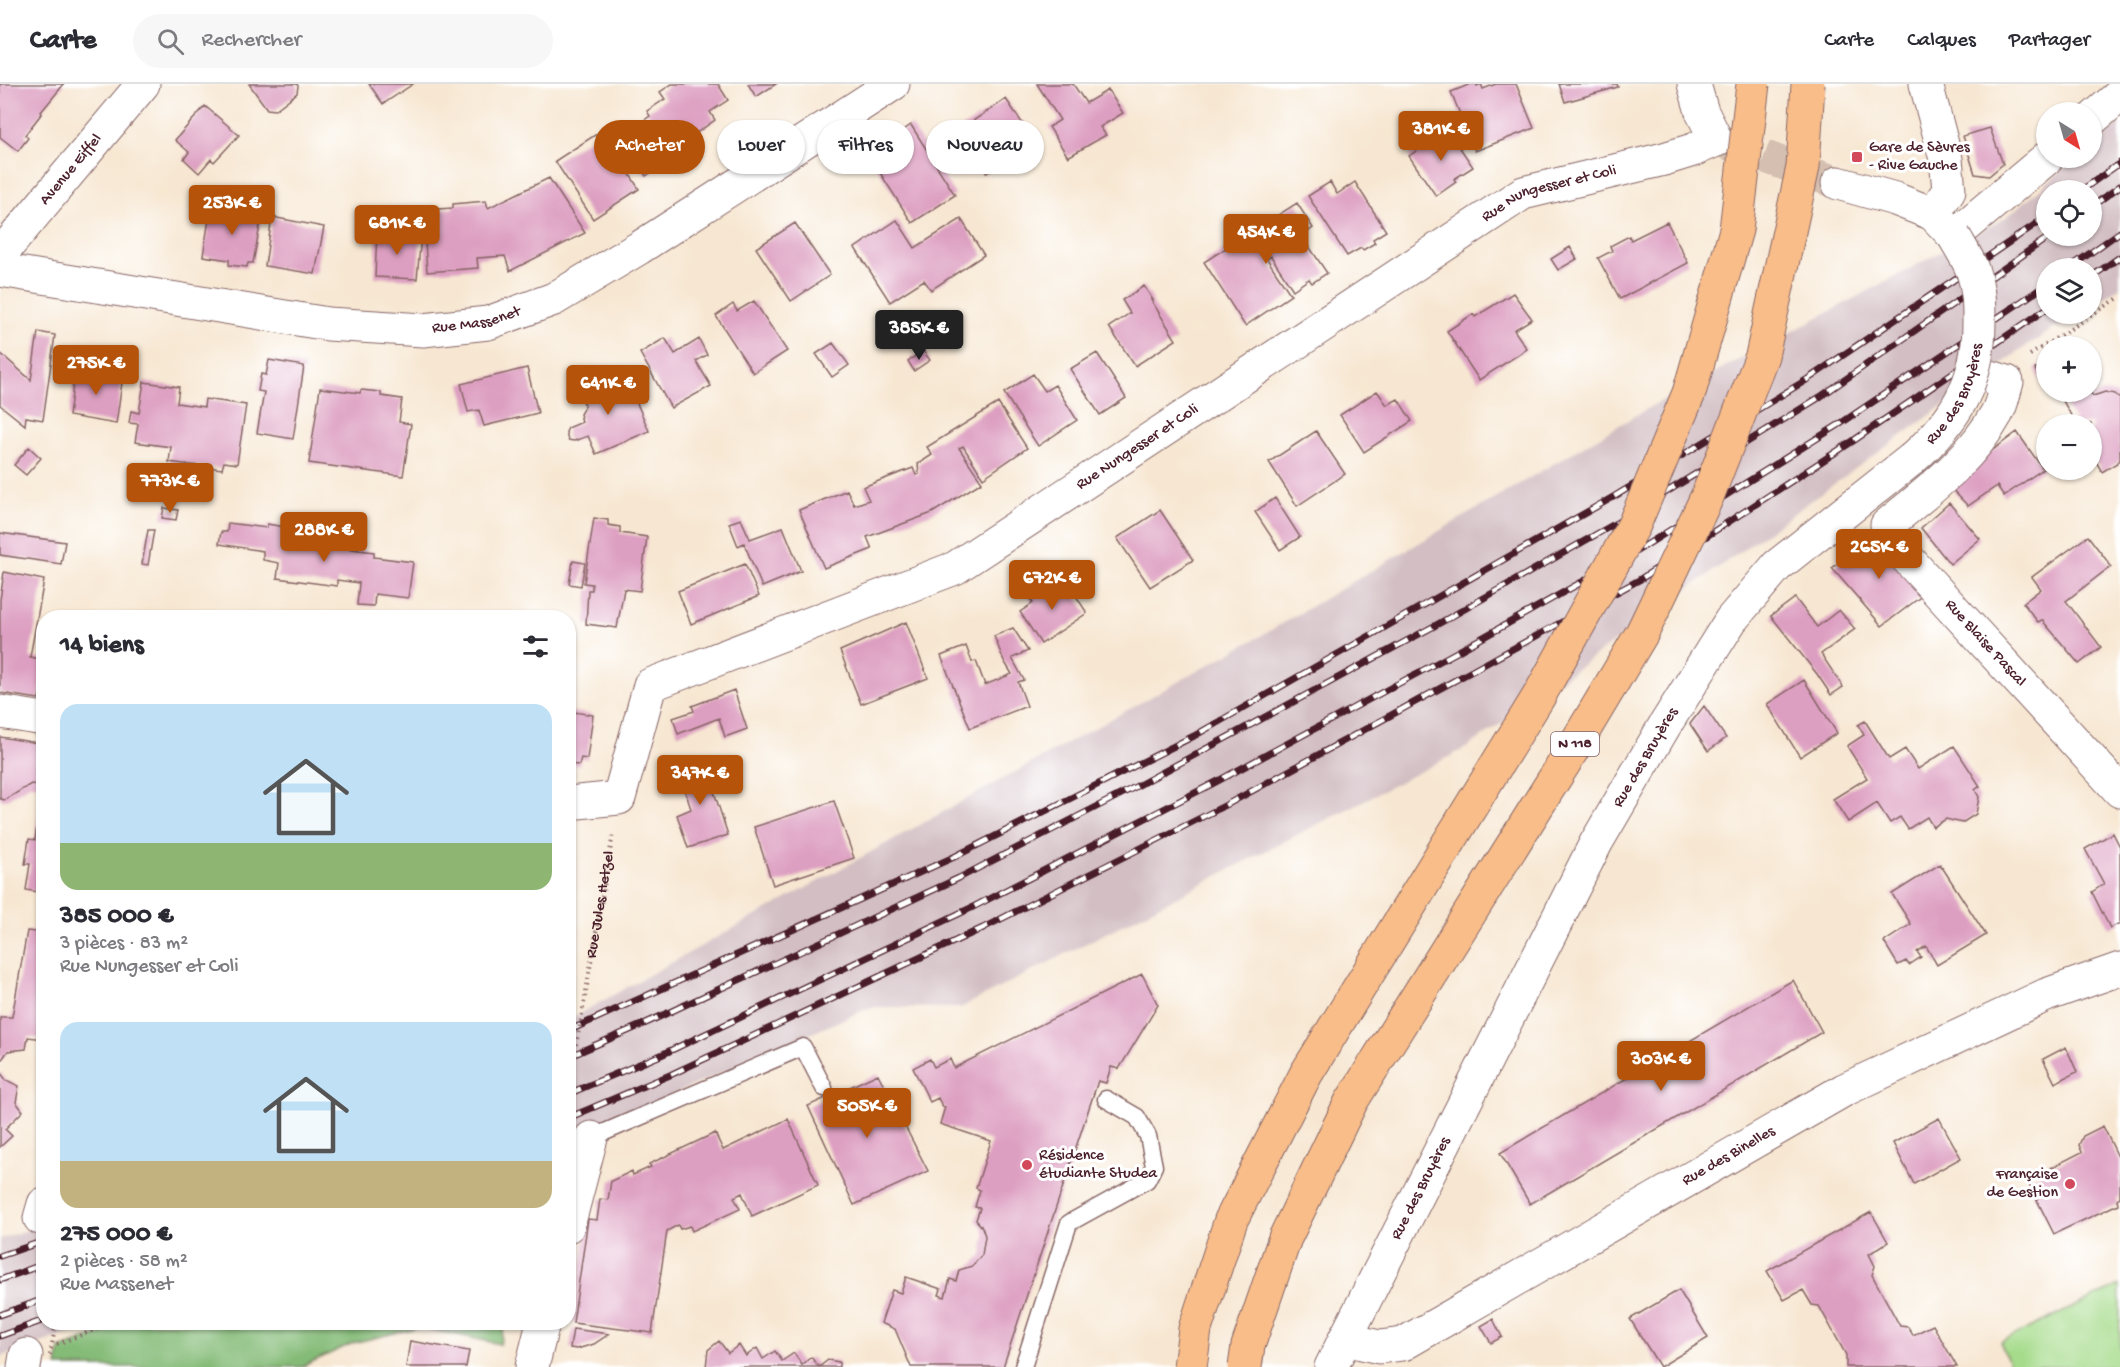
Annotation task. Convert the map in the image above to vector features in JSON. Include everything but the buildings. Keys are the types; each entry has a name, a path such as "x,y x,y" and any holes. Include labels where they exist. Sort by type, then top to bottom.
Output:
{"highway":[{"path":"1190,1367 1194,1329 1231,1220 1306,1074 1539,696 1634,525 1689,393 1736,230 1753,84"},
{"name":"N 118","path":"1245,1367 1248,1346 1285,1238 1351,1102 1563,765 1642,633 1707,497 1762,356 1803,167 1808,84"}],"street":[{"name":"Avenue Eiffel","path":"0,255 143,84"},
{"name":"Rue Massenet","path":"0,270 328,324 423,330 488,323 554,299 639,248 893,84"},
{"name":"Rue Nungesser et Coli","path":"619,798 650,685 955,568 1523,194 1664,159 1694,150 1716,140 1702,112 1694,84"},
{"path":"1926,84 1947,159 1949,190 1943,225"},
{"path":"2102,111 2120,95"},
{"path":"1943,225 2036,165"},
{"path":"1838,183 1895,199 1943,225"},
{"name":"Rue des Bruyères","path":"1338,1353 1596,843 1665,725 1731,620 1777,566 1912,459 1934,439 1952,416 1974,372 1979,342 1979,295 1973,270 1943,225"},
{"name":"Rue Blaise Pascal","path":"1974,372 2007,382 1998,412 1973,449 1951,471 1887,525 1896,546 2120,791"},
{"path":"0,712 36,718"},
{"path":"576,802 619,798"},
{"name":"Rue des Binelles","path":"1338,1353 1403,1344 1845,1090 2046,995 2120,969"},
{"path":"576,1195 591,1138"},
{"path":"532,1367 541,1330"}],"lane":[{"path":"591,1138 803,1047 824,1088"},
{"path":"1023,1367 1070,1223 1147,1180 1154,1167 1148,1136 1137,1117 1106,1099"}],"path":[{"path":"2025,358 2120,297"},
{"name":"Rue Jules Hetzel","path":"576,1045 619,798"},
{"path":"33,1359 52,1330"},
{"path":"33,1359 97,1330"}],"shaded area":[{"path":"2120,122 2120,287 2102,298 2102,258 2036,258 2036,324 2062,324 2043,336 2036,336 2036,340 1468,747 960,1008 871,1007 576,1137 576,1016 1266,633 1650,407 2005,218 2036,192 2036,246 2102,246 2102,180 2051,180 2065,168 2102,168 2102,137"},
{"path":"36,1227 36,1330 79,1330 0,1357 0,1239"}],"green space":[{"path":"2120,1285 2120,1367 2011,1367 2000,1342"},
{"path":"110,1330 407,1330 353,1343 301,1367 57,1367 60,1349"},
{"path":"434,1330 503,1330 500,1344"}],"tunnel":[{"path":"1718,140 1838,183"}],"railway":[{"path":"2096,180 2120,163"},
{"path":"2102,199 2120,186"},
{"path":"576,1027 954,857 1194,736 1615,496 1808,379 2036,224"},
{"path":"2083,258 2120,232"},
{"path":"576,1054 959,878 1137,786 1438,624 1618,522 1820,397 2036,246"},
{"path":"2102,269 2120,257"},
{"path":"576,1091 661,1055 973,907 1216,782 1455,653 1632,554 1840,424 2036,292"},
{"path":"576,1115 670,1075 983,928 1228,804 1639,580 1853,441 2036,316"},
{"path":"0,1256 36,1244"},
{"path":"0,1280 36,1267"},
{"path":"0,1315 36,1302"},
{"path":"0,1336 36,1323"}],"place":[{"name":"Gare de Sèvres - Rive Gauche","path":"1857,157"},
{"name":"Résidence étudiante Studea","path":"1027,1165"},
{"name":"Française de Gestion","path":"2070,1184"}]}
